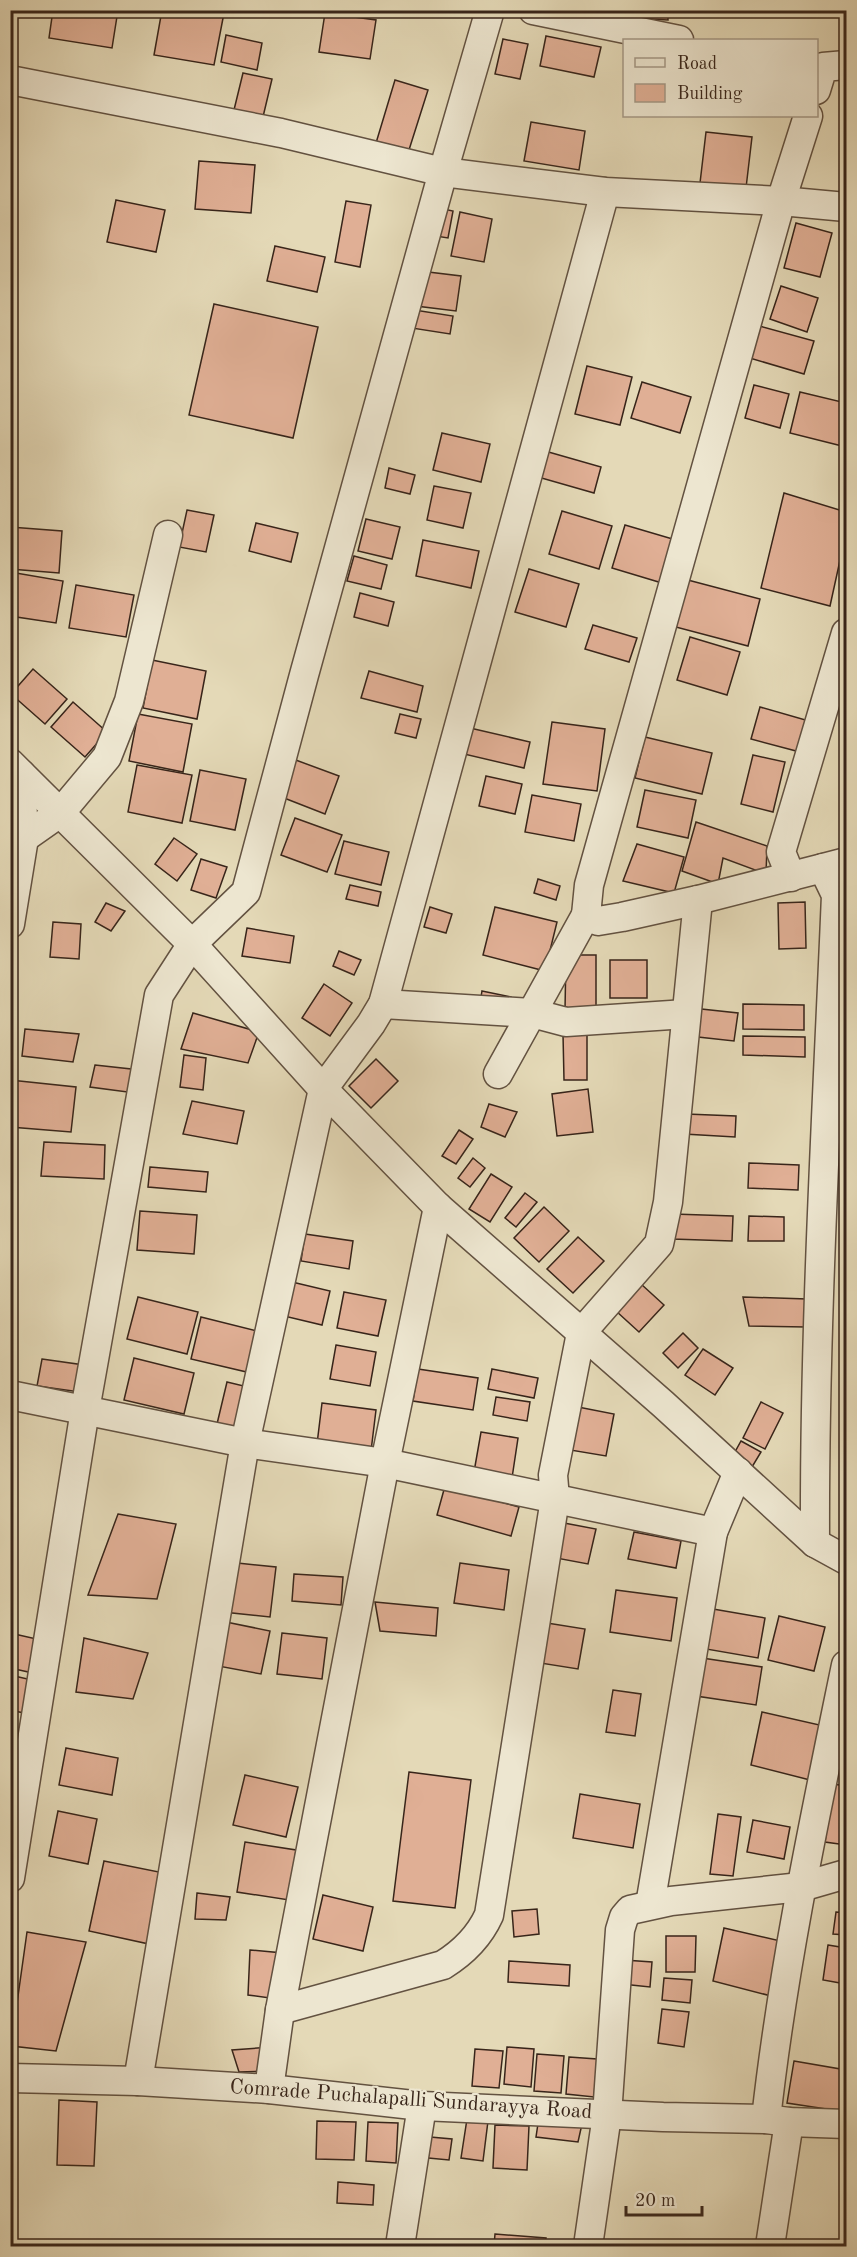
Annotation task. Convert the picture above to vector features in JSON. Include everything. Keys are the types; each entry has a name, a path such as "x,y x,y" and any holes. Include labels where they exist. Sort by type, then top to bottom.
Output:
{"street":[{"path":"10,1878 85,1410 159,995 192,944 246,892 443,172 490,10"},
{"path":"533,10 674,39"},
{"path":"10,80 281,133 443,172 605,192 781,201 846,207"},
{"path":"498,1074 586,915 589,885 781,201 808,117"},
{"path":"138,2081 245,1443 323,1089 383,1004 401,931 605,192"},
{"path":"17,838 61,812 107,757 129,701 168,535"},
{"path":"791,877 782,852 846,633"},
{"path":"16,769 192,944 323,1089 438,1208 738,1472 815,1543 846,1560"},
{"path":"10,924 17,838 16,769"},
{"path":"586,915 598,921 698,900 835,865 838,1066 818,1294 814,1416 815,1543"},
{"path":"280,2010 443,1965 458,1955 481,1931 489,1915 555,1499 553,1475 581,1333 659,1245 668,1202 698,900"},
{"path":"383,1004 532,1013 566,1022 686,1014"},
{"path":"269,2089 280,2010 385,1463 438,1208"},
{"path":"10,1395 245,1443 385,1463 713,1532"},
{"path":"650,1905 713,1532 738,1472"},
{"path":"770,2247 778,2120 771,2075 801,1887 846,1665"},
{"path":"588,2247 608,2115 620,1930 624,1917 630,1910 650,1905 801,1887 846,1874"},
{"name":"Comrade Puchalapalli Sundarayya Road","path":"10,2078 138,2081 269,2089 422,2106 846,2124"},
{"path":"400,2247 422,2106"}],"building":[{"path":"53,10 118,10 112,48 49,38"},
{"path":"162,10 206,10 224,13 214,65 154,55"},
{"path":"632,10 668,10 668,20 632,18"},
{"path":"325,13 376,20 370,59 319,52"},
{"path":"226,35 262,43 257,70 221,62"},
{"path":"546,36 601,47 594,77 540,66"},
{"path":"503,39 528,44 520,79 495,74"},
{"path":"243,73 272,79 262,121 233,114"},
{"path":"395,80 428,90 408,153 376,143"},
{"path":"531,122 585,131 579,170 524,161"},
{"path":"706,132 752,137 746,188 700,183"},
{"path":"199,161 255,165 251,213 195,209"},
{"path":"116,200 165,210 156,252 107,242"},
{"path":"346,201 371,205 360,267 335,262"},
{"path":"434,207 453,211 448,238 429,235"},
{"path":"460,212 492,219 484,262 451,256"},
{"path":"796,223 832,233 820,277 784,268"},
{"path":"275,246 325,257 317,292 267,281"},
{"path":"420,271 461,276 456,311 416,306"},
{"path":"781,286 818,298 807,332 770,319"},
{"path":"214,304 318,327 293,438 189,415"},
{"path":"408,309 453,316 450,334 405,327"},
{"path":"752,324 814,341 804,374 743,356"},
{"path":"587,366 632,377 620,425 575,414"},
{"path":"642,382 691,397 680,433 631,418"},
{"path":"754,385 789,394 780,428 745,418"},
{"path":"800,392 846,403 846,447 790,433"},
{"path":"442,433 490,444 481,482 433,470"},
{"path":"545,451 601,467 594,493 538,477"},
{"path":"389,468 415,475 410,494 385,488"},
{"path":"434,486 471,493 463,528 427,520"},
{"path":"784,493 846,512 846,533 830,606 761,588"},
{"path":"187,510 214,515 206,552 179,547"},
{"path":"562,511 612,526 599,569 549,554"},
{"path":"366,519 400,527 392,559 358,551"},
{"path":"256,523 298,533 291,562 249,551"},
{"path":"625,525 676,540 662,583 612,568"},
{"path":"10,527 62,531 59,573 10,569"},
{"path":"423,540 479,551 471,588 416,576"},
{"path":"354,556 387,565 381,589 347,581"},
{"path":"529,569 579,584 566,627 515,612"},
{"path":"10,572 63,581 56,623 10,616"},
{"path":"684,579 760,599 748,646 672,626"},
{"path":"76,585 134,595 126,637 69,628"},
{"path":"360,593 394,602 388,626 354,617"},
{"path":"593,625 637,638 629,662 585,649"},
{"path":"690,637 740,652 727,695 677,680"},
{"path":"152,660 206,671 197,719 143,708"},
{"path":"33,669 67,699 45,724 11,694"},
{"path":"369,671 423,686 417,712 361,698"},
{"path":"73,702 107,732 85,757 51,727"},
{"path":"760,707 809,721 800,752 751,739"},
{"path":"138,714 192,724 183,772 129,761"},
{"path":"400,714 421,719 416,738 395,733"},
{"path":"552,722 605,729 597,791 543,784"},
{"path":"470,728 530,742 524,768 464,754"},
{"path":"645,737 712,753 702,794 635,778"},
{"path":"753,755 785,762 773,812 741,804"},
{"path":"293,759 339,776 325,814 279,796"},
{"path":"137,765 192,775 182,823 128,812"},
{"path":"200,770 246,779 235,830 190,821"},
{"path":"486,776 522,784 515,814 479,806"},
{"path":"645,790 696,800 688,838 637,827"},
{"path":"532,795 581,804 574,841 525,832"},
{"path":"295,818 342,835 327,872 281,855"},
{"path":"696,822 767,846 766,874 723,858 718,884 682,871"},
{"path":"174,838 197,854 177,881 155,864"},
{"path":"344,841 389,852 381,885 335,874"},
{"path":"637,844 684,857 674,893 623,881"},
{"path":"201,859 227,867 216,898 191,890"},
{"path":"538,879 560,886 556,900 534,893"},
{"path":"350,885 381,892 378,906 346,899"},
{"path":"805,902 806,948 779,949 778,903"},
{"path":"106,903 125,911 111,931 95,922"},
{"path":"430,907 452,914 446,933 424,927"},
{"path":"495,907 557,922 545,971 483,955"},
{"path":"53,922 81,924 79,959 50,957"},
{"path":"247,928 294,936 290,963 242,956"},
{"path":"339,951 361,960 354,975 333,966"},
{"path":"566,955 596,955 596,1010 565,1010"},
{"path":"610,960 647,960 647,998 610,998"},
{"path":"324,984 352,1003 330,1036 302,1018"},
{"path":"482,991 511,997 508,1009 480,1003"},
{"path":"743,1004 804,1005 804,1030 743,1029"},
{"path":"692,1008 738,1013 734,1041 689,1036"},
{"path":"193,1013 259,1032 248,1063 181,1049"},
{"path":"25,1029 79,1034 73,1062 22,1056"},
{"path":"587,1033 587,1080 564,1080 563,1034"},
{"path":"743,1036 805,1037 805,1057 743,1055"},
{"path":"184,1055 206,1058 203,1090 180,1087"},
{"path":"376,1059 398,1081 371,1108 349,1086"},
{"path":"95,1065 140,1070 135,1093 90,1087"},
{"path":"10,1080 76,1087 71,1132 10,1127"},
{"path":"588,1089 593,1132 557,1136 552,1094"},
{"path":"192,1101 244,1111 237,1144 183,1134"},
{"path":"489,1104 517,1112 505,1137 481,1127"},
{"path":"686,1114 736,1116 735,1137 684,1134"},
{"path":"459,1130 473,1139 456,1164 442,1156"},
{"path":"844,1138 846,1138 846,1165"},
{"path":"44,1142 105,1145 104,1179 41,1176"},
{"path":"473,1158 485,1168 470,1187 458,1178"},
{"path":"749,1163 799,1165 798,1190 748,1188"},
{"path":"150,1167 208,1172 206,1192 148,1187"},
{"path":"491,1174 512,1187 490,1222 469,1209"},
{"path":"525,1193 537,1202 516,1227 505,1218"},
{"path":"544,1207 569,1231 539,1262 514,1238"},
{"path":"140,1211 197,1215 194,1254 137,1250"},
{"path":"673,1214 733,1216 732,1241 672,1239"},
{"path":"749,1216 784,1217 784,1241 748,1241"},
{"path":"305,1234 353,1241 349,1269 301,1261"},
{"path":"578,1237 604,1261 573,1293 547,1269"},
{"path":"292,1282 330,1291 322,1325 284,1316"},
{"path":"641,1284 664,1305 639,1332 616,1311"},
{"path":"10,1290 16,1290 13,1313 10,1313"},
{"path":"344,1292 386,1300 378,1336 337,1328"},
{"path":"138,1297 198,1312 187,1354 127,1339"},
{"path":"743,1297 807,1299 806,1327 749,1326"},
{"path":"201,1317 261,1332 251,1373 191,1359"},
{"path":"683,1333 698,1348 678,1368 663,1353"},
{"path":"336,1345 376,1352 370,1386 330,1379"},
{"path":"703,1349 733,1368 715,1395 685,1375"},
{"path":"134,1358 194,1373 184,1414 124,1400"},
{"path":"42,1359 84,1365 80,1392 37,1386"},
{"path":"418,1369 478,1378 473,1410 413,1401"},
{"path":"492,1369 538,1378 534,1398 488,1389"},
{"path":"227,1382 248,1387 239,1429 217,1424"},
{"path":"496,1397 530,1402 527,1421 493,1415"},
{"path":"761,1402 783,1413 765,1449 743,1438"},
{"path":"322,1403 376,1410 371,1451 317,1444"},
{"path":"578,1407 614,1414 606,1456 570,1450"},
{"path":"481,1432 518,1438 512,1478 474,1472"},
{"path":"741,1441 761,1452 749,1472 730,1461"},
{"path":"445,1486 519,1507 511,1536 437,1515"},
{"path":"118,1514 176,1524 157,1599 88,1595"},
{"path":"564,1523 596,1529 588,1564 556,1558"},
{"path":"634,1532 681,1541 676,1568 628,1559"},
{"path":"228,1562 276,1567 270,1617 223,1612"},
{"path":"460,1563 509,1570 504,1610 454,1603"},
{"path":"294,1574 343,1577 341,1605 292,1601"},
{"path":"616,1590 677,1598 671,1641 610,1632"},
{"path":"375,1602 438,1608 436,1636 380,1631"},
{"path":"713,1609 765,1618 758,1658 706,1649"},
{"path":"779,1616 825,1627 814,1671 768,1660"},
{"path":"226,1622 270,1631 261,1674 218,1666"},
{"path":"547,1623 585,1629 578,1669 540,1663"},
{"path":"10,1633 41,1640 33,1673 10,1668"},
{"path":"282,1633 327,1638 322,1679 277,1674"},
{"path":"84,1638 148,1653 133,1699 76,1692"},
{"path":"702,1658 762,1667 756,1705 696,1696"},
{"path":"10,1675 32,1680 24,1713 10,1710"},
{"path":"613,1690 641,1694 635,1736 606,1732"},
{"path":"762,1712 824,1726 814,1781 751,1765"},
{"path":"66,1748 118,1758 112,1795 59,1785"},
{"path":"409,1772 471,1780 455,1908 393,1901"},
{"path":"245,1775 298,1787 286,1837 233,1825"},
{"path":"833,1784 846,1786 846,1845 825,1842"},
{"path":"580,1794 640,1804 633,1848 573,1838"},
{"path":"58,1811 97,1819 88,1864 49,1856"},
{"path":"718,1814 741,1817 733,1876 710,1874"},
{"path":"753,1820 790,1827 784,1859 747,1852"},
{"path":"245,1842 296,1850 289,1900 237,1892"},
{"path":"104,1861 164,1873 149,1944 89,1931"},
{"path":"197,1893 230,1897 226,1920 195,1919"},
{"path":"323,1895 373,1907 363,1951 313,1939"},
{"path":"537,1909 539,1934 514,1937 512,1911"},
{"path":"836,1912 846,1913 846,1935 833,1934"},
{"path":"724,1928 785,1942 775,1997 713,1981"},
{"path":"27,1932 86,1942 56,2051 11,2046"},
{"path":"666,1936 696,1936 695,1972 666,1972"},
{"path":"828,1945 846,1948 846,1984 823,1980"},
{"path":"250,1950 283,1953 277,1999 248,1995"},
{"path":"624,1960 652,1962 650,1987 622,1984"},
{"path":"509,1961 570,1965 569,1986 508,1982"},
{"path":"664,1978 692,1980 690,2003 662,2000"},
{"path":"662,2009 689,2012 684,2047 658,2043"},
{"path":"271,2047 267,2071 239,2072 232,2050"},
{"path":"507,2047 534,2049 531,2087 504,2084"},
{"path":"475,2049 503,2051 499,2088 472,2086"},
{"path":"537,2054 564,2056 561,2093 534,2091"},
{"path":"569,2057 597,2059 594,2097 566,2094"},
{"path":"794,2061 846,2070 846,2112 787,2103"},
{"path":"59,2100 97,2102 94,2166 57,2165"},
{"path":"539,2117 582,2124 578,2142 536,2137"},
{"path":"467,2119 488,2121 483,2161 461,2158"},
{"path":"317,2121 356,2122 354,2160 316,2159"},
{"path":"368,2122 398,2123 396,2163 366,2161"},
{"path":"495,2125 529,2126 527,2170 493,2168"},
{"path":"419,2136 452,2139 449,2160 418,2157"},
{"path":"338,2182 374,2185 373,2205 337,2203"},
{"path":"495,2234 546,2238 545,2246 494,2246"},
{"path":"151,2241 194,2241 193,2246 151,2246"}]}
